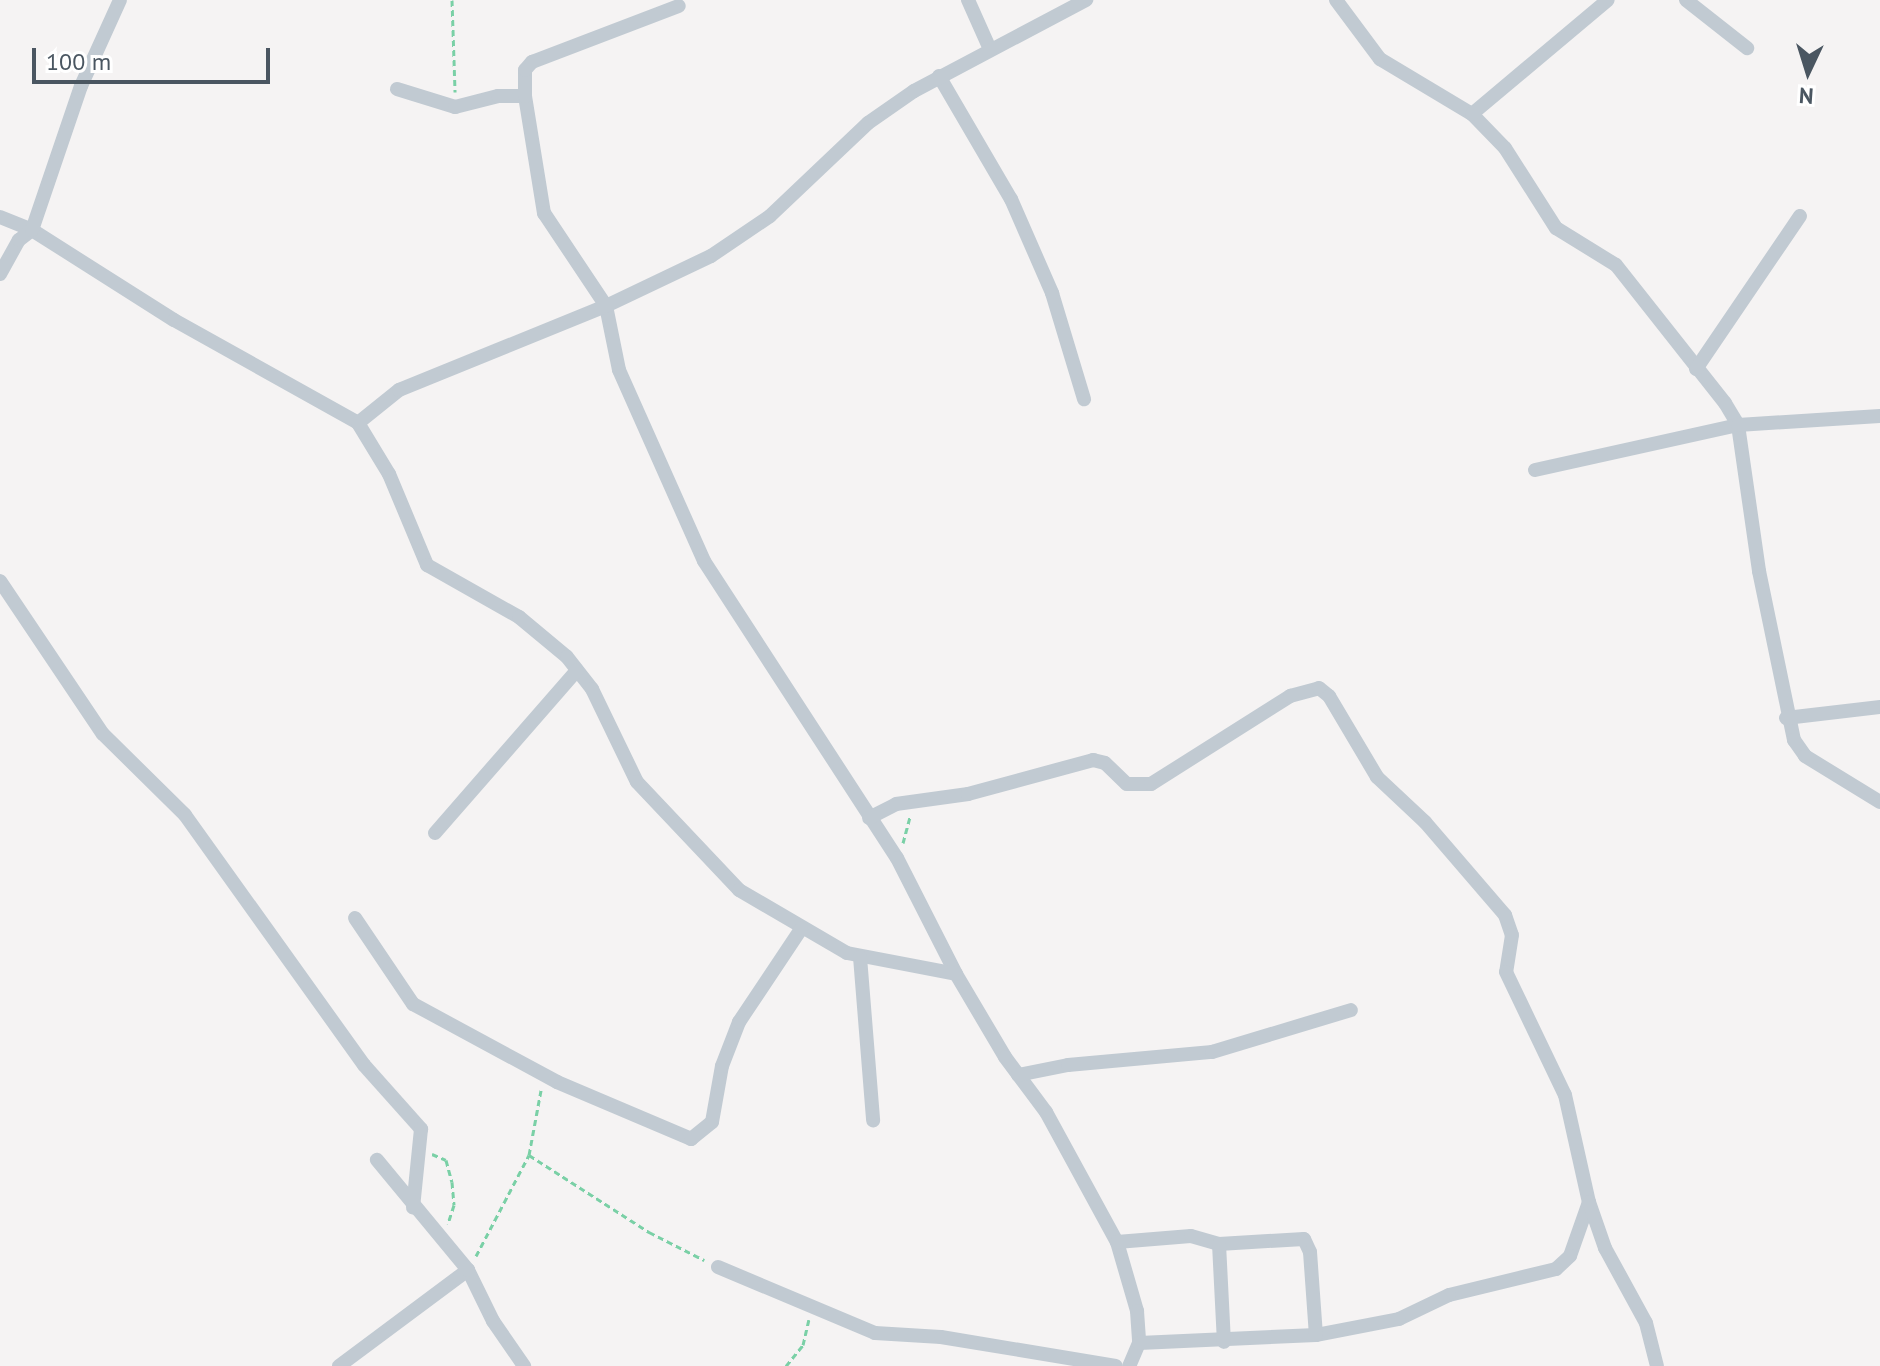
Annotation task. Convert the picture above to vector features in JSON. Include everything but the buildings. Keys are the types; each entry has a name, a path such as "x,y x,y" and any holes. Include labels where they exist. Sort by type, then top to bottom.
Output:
{"street":[{"path":"0,274 19,240 32,230 81,86 120,0"},
{"path":"968,0 989,47"},
{"path":"358,423 388,397 417,381 683,272 742,236 868,123 989,47 1086,0"},
{"path":"1336,0 1380,59 1472,114 1519,164 1556,228 1616,265 1738,425 1786,718 1805,756 1880,802"},
{"path":"1472,114 1608,0"},
{"path":"1686,0 1747,48"},
{"path":"679,6 532,62 525,70 525,96 544,213 606,306 619,370 704,561 897,858 956,974 1018,1075 1046,1112 1117,1242 1134,1297 1139,1343 1129,1366"},
{"path":"939,76 1011,199 1052,293 1084,399"},
{"path":"397,89 455,107 498,96 525,96"},
{"path":"1696,369 1800,216"},
{"path":"0,217 32,230 174,320 358,423 389,474 427,565 519,617 577,670 592,689 621,755 651,798 739,890 801,929 860,957 956,974"},
{"path":"1535,470 1738,425 1880,416"},
{"path":"0,581 103,734 185,815 364,1065 421,1129 422,1150 413,1208"},
{"path":"435,833 577,670"},
{"path":"869,818 896,804 932,799 1093,760 1105,763 1127,784 1151,784 1290,696 1323,689 1377,777 1425,822 1505,915 1512,935 1506,972 1565,1095 1589,1202 1605,1248 1646,1323 1657,1366"},
{"path":"1786,718 1880,707"},
{"path":"355,918 413,1004 544,1073 685,1138 700,1137 715,1113 733,1035 801,929"},
{"path":"860,957 873,1120"},
{"path":"1018,1075 1225,1050 1351,1010"},
{"path":"377,1160 413,1208 468,1270 493,1321 524,1366"},
{"path":"1139,1343 1224,1342 1316,1335 1399,1319 1449,1295 1556,1269 1570,1256 1589,1202"},
{"path":"1117,1242 1191,1236 1219,1244 1304,1239 1309,1243 1316,1335"},
{"path":"1219,1244 1224,1342"},
{"path":"718,1267 875,1333 941,1337 1116,1366"},
{"path":"339,1366 468,1270"}],"path":[{"path":"452,0 455,107"},
{"path":"897,858 911,813 932,799"},
{"path":"468,1270 529,1155 544,1073"},
{"path":"422,1150 446,1160 452,1182 454,1205 442,1238"},
{"path":"529,1155 649,1232 718,1267"},
{"path":"786,1366 803,1345 812,1309"}]}
